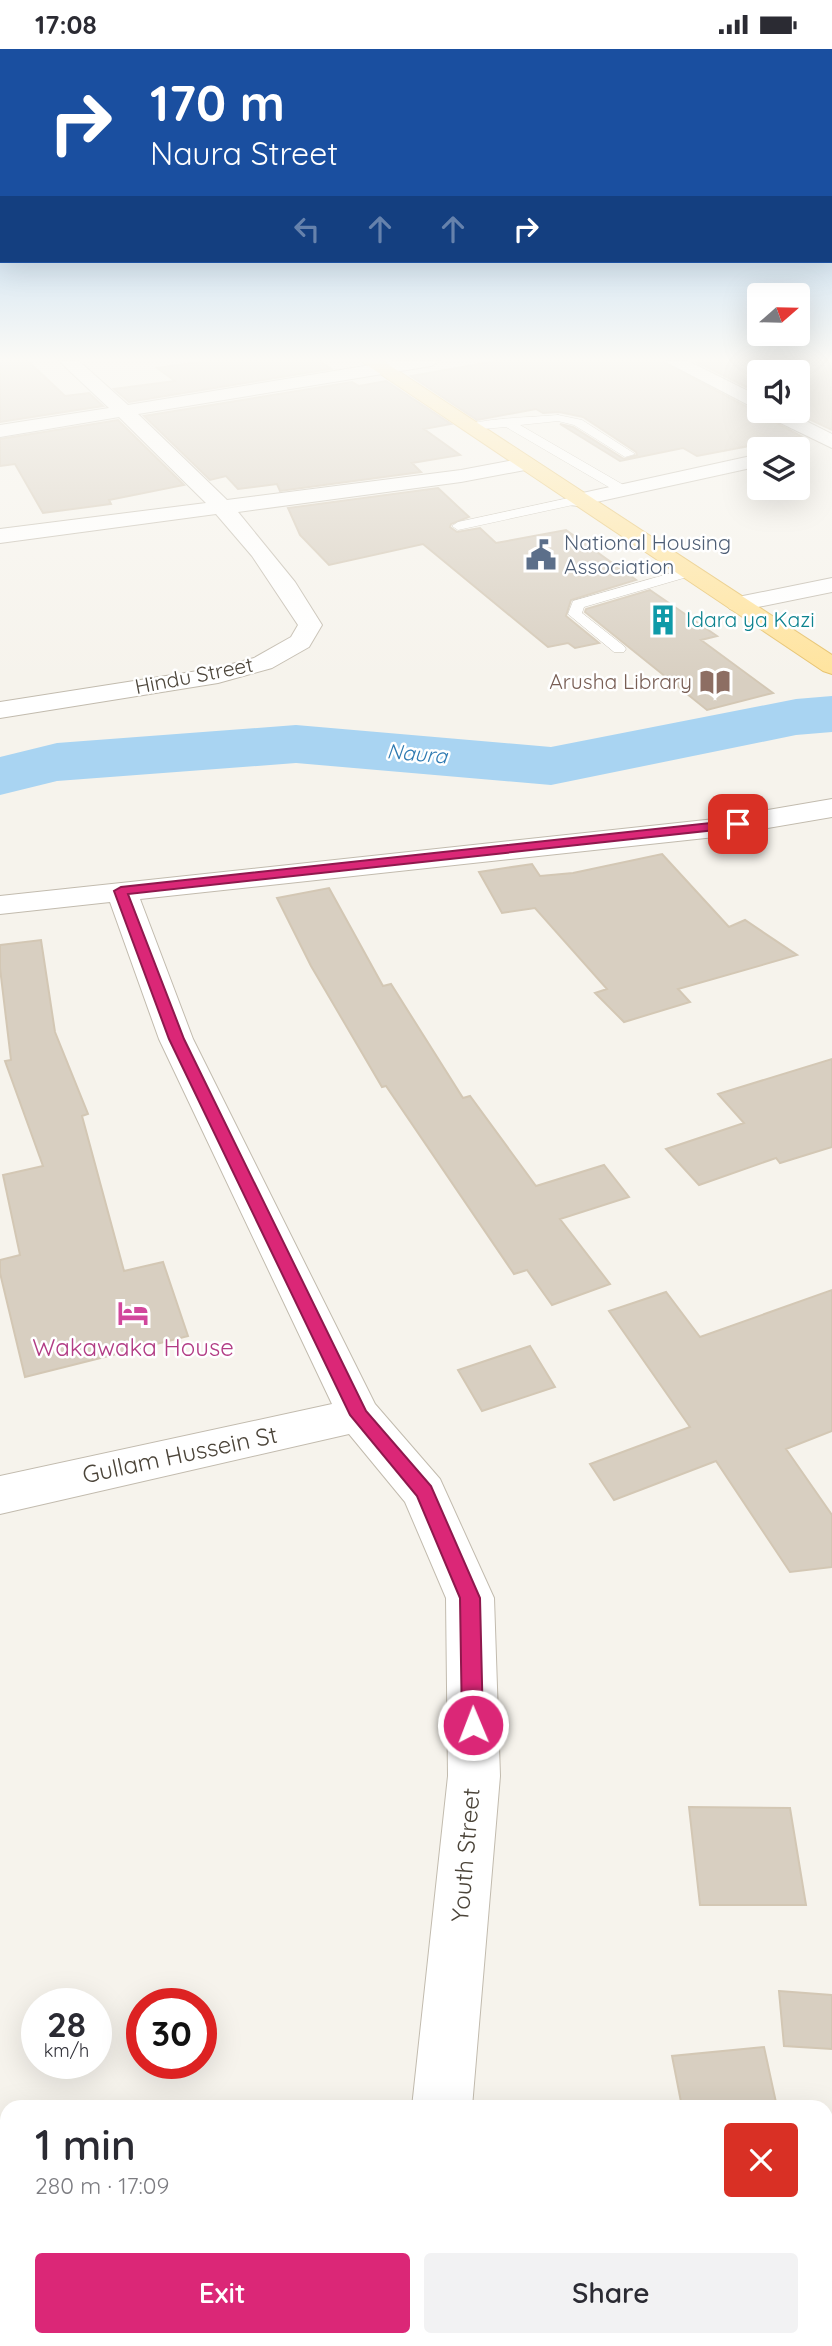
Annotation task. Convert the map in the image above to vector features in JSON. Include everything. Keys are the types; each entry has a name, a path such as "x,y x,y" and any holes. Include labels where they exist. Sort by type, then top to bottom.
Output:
{"main road":[{"path":"531,468 832,666"}],"street":[{"path":"182,468 221,506"},
{"path":"0,536 501,468"},
{"path":"578,500 722,468"},
{"name":"Hindu Street","path":"0,710 218,675 263,663 300,642 310,625 299,606 221,506"},
{"path":"738,604 832,585"},
{"path":"0,905 715,828 832,809"},
{"name":"Youth Street","path":"121,891 176,1039 359,1415 424,1492 470,1598 474,1776 443,2100"},
{"name":"Gullam Hussein St","path":"0,1495 359,1415"}],"lane":[{"path":"585,468 622,490"},
{"path":"458,526 578,500"},
{"path":"619,649 575,614 578,604 689,572"}],"building":[{"path":"17,468 167,468 184,485 109,500 111,504 43,513"},
{"path":"198,468 417,468 421,472 280,491 277,484 238,489 226,476 210,480"},
{"path":"438,488 469,517 451,524 450,527 457,532 480,528 496,543 566,530 636,580 571,600 566,616 599,643 575,648 568,643 548,647 423,544 329,565 300,535 288,508"},
{"path":"650,590 717,636 701,640 773,693 707,710 585,612 586,609"},
{"path":"662,854 729,927 745,920 797,955 678,989 690,1002 624,1022 595,993 607,989 535,908 502,913 479,872 532,864 540,876 573,873"},
{"path":"329,888 383,986 391,984 463,1098 470,1096 536,1186 604,1165 629,1197 560,1219 610,1284 552,1305 527,1270 514,1274 386,1086 382,1087 311,966 277,898"},
{"path":"41,940 55,1032 88,1114 82,1116 124,1271 163,1262 188,1336 25,1377 0,1273 0,1260 20,1255 3,1175 43,1166 5,1061 11,1060 0,968 0,945"},
{"path":"832,1059 832,1147 780,1163 776,1158 699,1185 666,1149 744,1123 718,1094"},
{"path":"832,1290 832,1431 786,1449 832,1515 832,1567 790,1572 716,1461 614,1500 590,1464 690,1427 609,1311 666,1292 700,1337"},
{"path":"530,1346 555,1387 482,1411 458,1370"},
{"path":"689,1807 790,1808 806,1905 700,1905"},
{"path":"779,1991 832,1995 832,2049 784,2046"},
{"path":"764,2047 775,2100 681,2100 672,2056"}],"waterway":[{"name":"Naura","path":"0,776 57,762 296,744 551,766 796,717 832,714"}],"place":[{"name":"National Housing Association","path":"541,555"},
{"name":"Idara ya Kazi","path":"663,620"},
{"name":"Arusha Library","path":"715,682"},
{"name":"Wakawaka House","path":"133,1313"}],"route":[{"path":"473,1725 470,1598 424,1492 359,1415 176,1039 121,891 738,824"}]}
